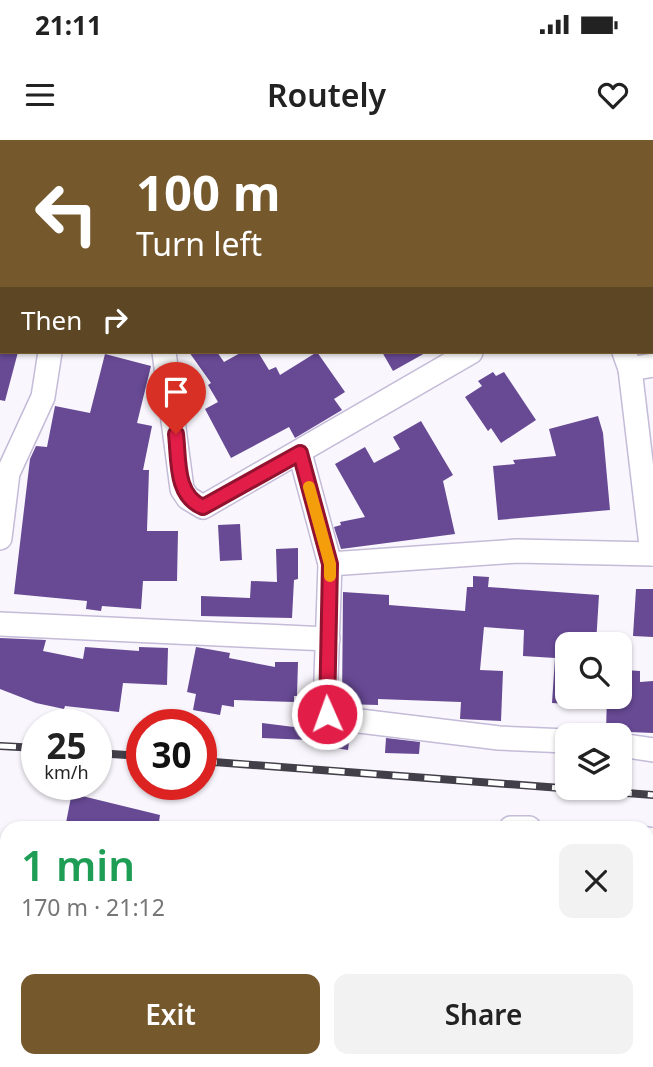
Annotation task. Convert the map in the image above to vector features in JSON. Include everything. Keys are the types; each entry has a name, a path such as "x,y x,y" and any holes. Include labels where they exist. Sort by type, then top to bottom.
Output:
{"street":[{"path":"0,538 8,473 43,397 50,354"},
{"path":"164,354 182,489 196,504 203,507 211,505 468,354"},
{"path":"330,564 517,551 652,554 627,360 653,365"},
{"path":"300,453 330,564 325,706 327,714 335,718 499,738 555,740"},
{"path":"0,624 328,639"},
{"path":"632,747 653,750"}],"building":[{"path":"0,354 17,354 5,401 0,400"},
{"path":"105,354 151,366 137,423 152,426 143,470 149,470 147,531 178,531 177,581 143,581 141,609 102,606 101,611 86,609 87,601 14,594 30,459 36,446 47,447 55,406 90,413"},
{"path":"190,354 218,354 224,362 238,354 259,354 269,370 276,367 280,375 314,354 318,354 345,392 334,399 342,410 295,438 289,427 231,458 205,409 218,402 208,385 211,383"},
{"path":"383,354 423,354 393,371"},
{"path":"493,372 496,376 504,372 536,420 501,443 491,428 488,431 465,397 482,386 478,381"},
{"path":"598,416 603,433 610,510 498,520 493,466 515,464 513,460 556,456 549,429"},
{"path":"421,421 453,475 443,481 455,534 341,549 334,527 341,525 340,522 365,517 335,464 365,447 374,463 400,449 393,437"},
{"path":"240,524 242,560 220,561 218,525"},
{"path":"298,548 298,579 294,580 292,618 201,616 201,596 250,598 251,581 277,582 276,549"},
{"path":"473,576 489,577 488,587 599,595 597,632 555,632 555,658 523,656 524,630 484,627 480,670 503,671 501,721 460,719 461,702 378,699 378,705 342,704 343,592 389,595 389,605 465,611 467,587 473,587"},
{"path":"636,589 653,589 653,637 633,636"},
{"path":"0,638 46,640 43,651 83,659 85,647 139,651 139,647 168,648 167,685 123,683 119,712 112,709 65,706 64,709 36,703 0,689"},
{"path":"196,647 230,653 229,658 275,667 275,662 298,662 297,696 294,696 294,702 234,700 234,707 222,705 220,715 217,714 217,709 193,709 196,694 187,692"},
{"path":"555,658 555,703 552,703"},
{"path":"632,670 640,671 640,682 653,681 653,733 632,732 632,723 606,723 607,709 632,709"},
{"path":"262,723 310,729 310,740 262,738"},
{"path":"330,732 350,734 348,750 328,747"},
{"path":"386,738 420,742 419,754 385,753"},
{"path":"70,800 98,800 160,815 159,821 66,821"}],"railway":[{"path":"0,746 21,747"},
{"path":"112,754 126,755"},
{"path":"217,762 653,795"}],"slow traffic":[{"path":"309,487 330,564 330,576"}],"route":[{"path":"176,434 182,489 188,498 203,507 211,505 300,453 330,564 325,706 327,714"}]}
